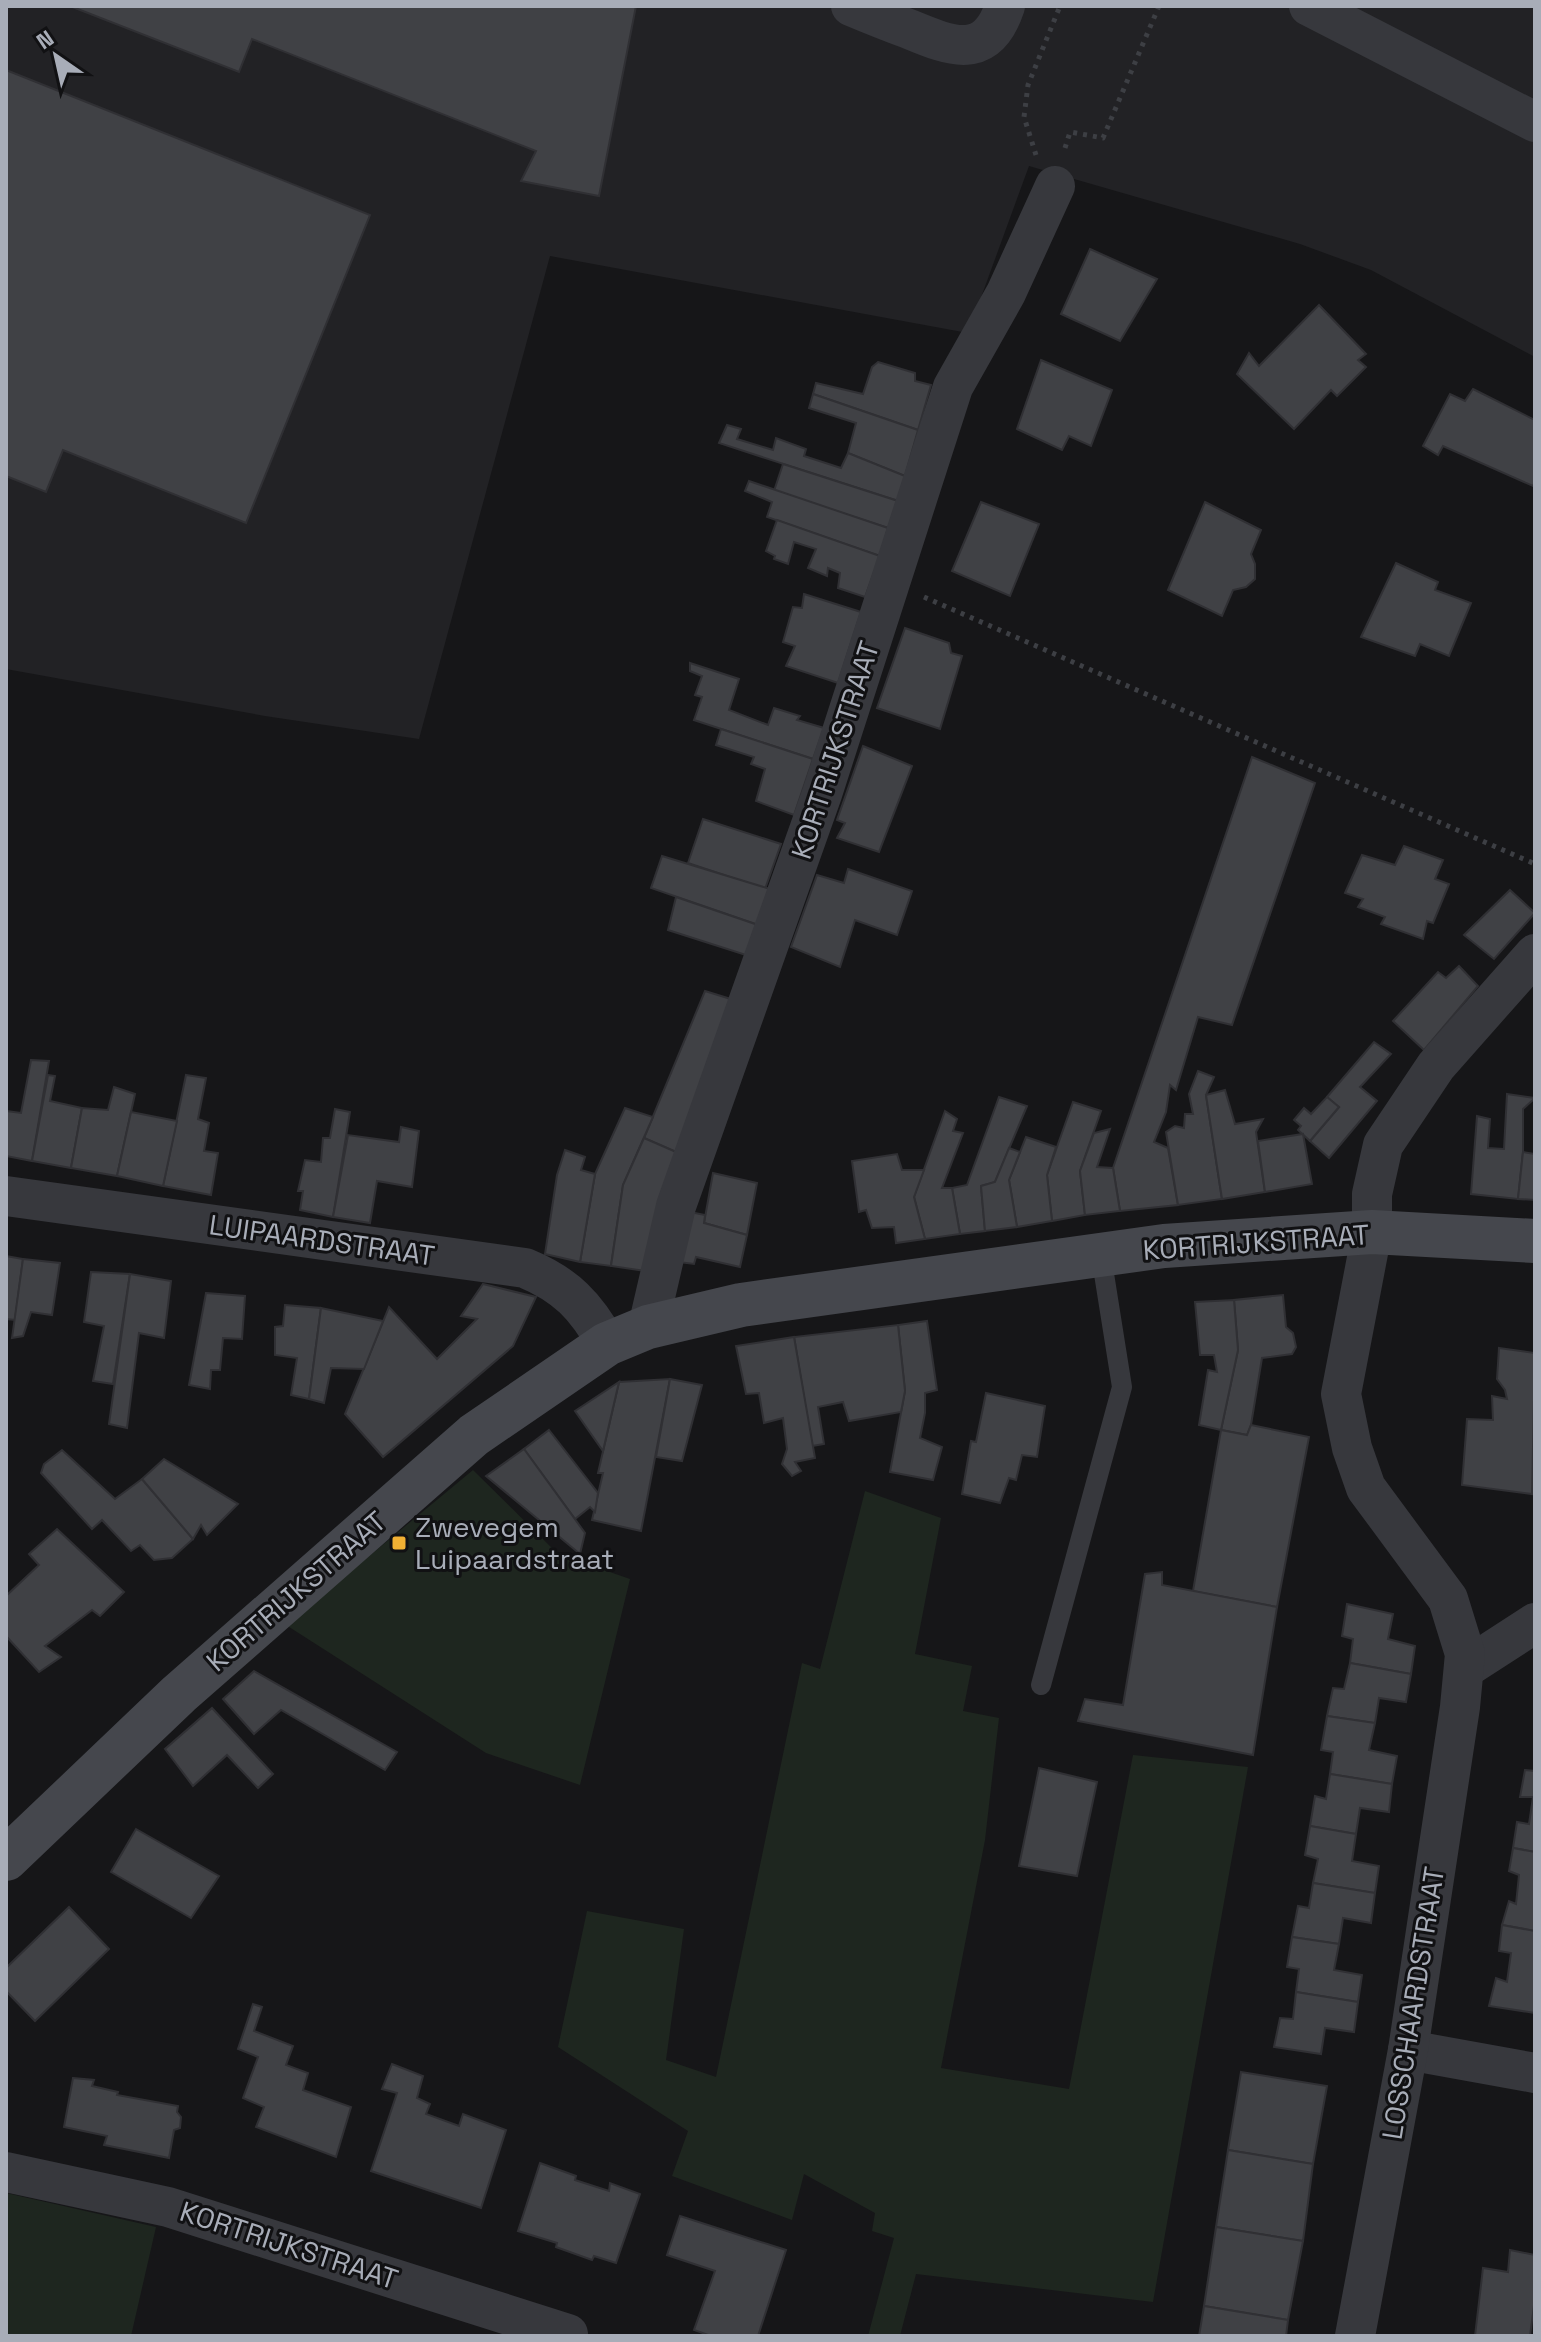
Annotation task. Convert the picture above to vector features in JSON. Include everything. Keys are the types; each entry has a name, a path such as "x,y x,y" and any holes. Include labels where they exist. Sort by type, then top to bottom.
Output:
{"main road":[{"name":"KORTRIJKSTRAAT","path":"6,1859 179,1694 474,1435 607,1344 648,1327 741,1305 1164,1246 1372,1232 1535,1241"}],"street":[{"path":"851,6 942,43 967,46 985,39 998,26 1005,6"},
{"path":"1309,6 1535,122"},
{"name":"KORTRIJKSTRAAT","path":"648,1327 676,1206 822,794 953,387 1006,293 1055,186"},
{"name":"LOSSCHAARDSTRAAT","path":"1355,2336 1408,2050 1465,1654 1448,1599 1366,1488 1352,1448 1341,1394 1372,1232 1372,1194 1383,1145 1436,1066 1535,954"},
{"name":"LUIPAARDSTRAAT","path":"6,1196 525,1268 550,1279 572,1295 594,1320 607,1344"},
{"path":"1464,1669 1535,1623"},
{"path":"1408,2050 1535,2073"},
{"name":"KORTRIJKSTRAAT","path":"6,2172 168,2207 568,2334"}],"lane":[{"path":"1041,1685 1122,1387 1101,1255"}],"path":[{"path":"1055,186 1036,155 1024,117 1028,85 1060,6"},
{"path":"1055,186 1070,132 1103,138 1159,6"},
{"path":"890,583 1535,864"}],"shaded area":[{"path":"6,6 1535,6 1535,357 1371,270 1300,244 1029,166 968,333 550,256 419,739 265,716 6,669"},
{"path":"473,1470 558,1554 630,1579 580,1785 486,1753 286,1625"},
{"path":"865,1491 941,1518 915,1654 972,1666 963,1711 999,1718 985,1840 941,2068 1069,2089 1133,1755 1248,1767 1153,2302 916,2274 900,2336 868,2336 894,2238 872,2231 875,2213 804,2174 792,2220 672,2176 688,2131 558,2047 587,1911 684,1929 666,2060 716,2077 802,1663 820,1669"},
{"path":"6,2193 156,2227 131,2336 6,2336"}],"building":[{"path":"70,6 636,6 599,196 521,181 536,151 252,39 239,72"},
{"path":"6,70 370,215 246,523 63,450 46,492 6,476"},
{"path":"1090,249 1157,279 1120,341 1061,314"},
{"path":"1319,305 1366,354 1358,360 1366,367 1337,396 1331,390 1294,429 1237,374 1249,353 1259,366"},
{"path":"1041,360 1112,390 1091,446 1069,436 1062,450 1017,429"},
{"path":"878,362 915,373 915,381 931,385 918,430 813,394 816,383 863,394 872,367"},
{"path":"1473,389 1535,420 1533,486 1443,446 1438,455 1423,446 1450,394 1465,401"},
{"path":"813,394 918,430 905,476 848,453 856,423 809,408"},
{"path":"727,425 741,429 737,439 773,450 776,438 806,449 804,456 841,468 848,453 905,476 898,501 719,443"},
{"path":"783,464 898,501 888,528 774,491"},
{"path":"749,481 888,528 880,556 767,517 772,502 745,491"},
{"path":"981,502 1039,524 1010,596 952,571"},
{"path":"1205,502 1261,530 1251,554 1255,579 1246,587 1233,590 1222,616 1168,590"},
{"path":"777,520 880,556 865,597 838,588 840,573 828,568 827,576 808,568 816,549 794,542 788,564 774,559 775,556 766,551"},
{"path":"1396,563 1438,582 1435,590 1471,603 1449,656 1420,644 1415,656 1361,637"},
{"path":"804,594 861,612 838,683 786,666 795,646 783,642 793,607 802,608"},
{"path":"905,628 949,643 951,653 962,656 940,729 877,708"},
{"path":"690,663 739,679 729,710 768,725 774,708 800,716 797,720 824,728 813,759 694,720 702,697 695,695 702,676 690,671"},
{"path":"721,729 813,759 794,815 756,801 765,769 751,764 754,757 716,745"},
{"path":"863,746 912,766 879,852 837,838 845,823 837,820"},
{"path":"1252,757 1315,783 1232,1025 1198,1017 1176,1090 1170,1085 1166,1112 1154,1142 1168,1148 1178,1205 1120,1211 1113,1168"},
{"path":"703,819 781,844 765,889 688,863"},
{"path":"1404,846 1443,860 1435,879 1449,884 1433,923 1427,921 1423,939 1381,924 1385,917 1358,907 1363,899 1345,893 1362,855 1395,865"},
{"path":"662,856 770,889 758,925 651,888"},
{"path":"848,869 912,891 897,935 855,920 840,967 791,947 817,875 844,883"},
{"path":"1510,890 1535,913 1494,959 1464,935"},
{"path":"676,897 758,925 749,956 668,930"},
{"path":"1459,966 1478,986 1424,1050 1393,1021 1438,972 1446,978"},
{"path":"705,991 734,1000 683,1155 644,1138"},
{"path":"1374,1042 1391,1054 1360,1087 1377,1101 1329,1158 1310,1141 1339,1107 1327,1097"},
{"path":"31,1060 49,1061 32,1161 6,1156 6,1111 21,1113"},
{"path":"1198,1071 1214,1077 1206,1095 1222,1199 1178,1205 1166,1132 1175,1126 1184,1128 1185,1114 1193,1114 1189,1094"},
{"path":"48,1075 55,1076 50,1101 82,1108 71,1168 32,1161"},
{"path":"186,1075 206,1078 198,1119 209,1123 204,1151 218,1153 211,1195 163,1186"},
{"path":"114,1087 135,1094 117,1176 71,1168 82,1108 108,1110"},
{"path":"1225,1090 1235,1124 1263,1119 1256,1132 1265,1192 1222,1199 1206,1095"},
{"path":"1507,1094 1535,1098 1523,1109 1518,1199 1471,1194 1477,1116 1490,1119 1488,1148 1504,1149"},
{"path":"999,1097 1027,1106 995,1182 981,1186 985,1231 960,1234 952,1188 967,1185"},
{"path":"1327,1097 1339,1107 1310,1141 1298,1130 1301,1126 1294,1120 1304,1108 1311,1114"},
{"path":"1073,1102 1101,1111 1080,1171 1085,1215 1052,1221 1047,1175"},
{"path":"625,1108 653,1117 623,1185 611,1266 580,1262 595,1174"},
{"path":"335,1109 350,1112 333,1217 300,1210 303,1191 298,1191 305,1160 321,1162 323,1138 330,1138"},
{"path":"945,1111 957,1119 953,1131 963,1133 942,1188 952,1188 960,1234 925,1239 914,1197"},
{"path":"131,1112 177,1121 163,1186 117,1176"},
{"path":"401,1127 419,1131 412,1187 377,1181 370,1223 333,1217 348,1135 399,1142"},
{"path":"1110,1129 1097,1167 1113,1168 1120,1211 1085,1215 1080,1171 1094,1133"},
{"path":"1303,1134 1312,1184 1265,1192 1258,1141"},
{"path":"1026,1137 1056,1147 1047,1175 1052,1221 1017,1227 1009,1180"},
{"path":"644,1138 683,1155 652,1272 611,1266 623,1185"},
{"path":"1009,1148 1020,1152 1009,1180 1017,1227 985,1231 981,1186 995,1182"},
{"path":"565,1150 585,1157 581,1170 595,1174 580,1262 545,1254 557,1175"},
{"path":"1523,1152 1535,1154 1535,1200 1518,1199"},
{"path":"897,1154 902,1170 924,1170 914,1197 925,1239 896,1243 894,1227 872,1228 866,1210 859,1212 852,1161"},
{"path":"713,1173 757,1183 747,1235 704,1223"},
{"path":"690,1212 705,1215 704,1223 747,1235 740,1267 696,1257 694,1264 678,1262"},
{"path":"6,1256 23,1259 15,1320 6,1319"},
{"path":"23,1259 60,1263 52,1315 31,1312 23,1336 12,1338"},
{"path":"91,1272 130,1274 113,1384 93,1381 104,1326 84,1322"},
{"path":"130,1274 171,1281 164,1338 139,1333 127,1428 109,1424"},
{"path":"483,1284 536,1297 513,1346 383,1457 345,1414 389,1307 437,1359 477,1319 461,1316"},
{"path":"206,1293 245,1296 242,1339 223,1338 220,1370 211,1370 210,1389 189,1385"},
{"path":"1283,1295 1286,1327 1293,1333 1296,1347 1292,1354 1262,1358 1247,1435 1221,1430 1238,1350 1234,1300"},
{"path":"1234,1300 1238,1350 1221,1430 1199,1425 1208,1370 1217,1372 1214,1355 1200,1355 1195,1302"},
{"path":"285,1305 321,1308 309,1399 291,1395 297,1358 275,1355 275,1327 283,1326"},
{"path":"321,1308 383,1321 364,1369 331,1368 324,1403 309,1399"},
{"path":"927,1321 937,1390 925,1393 920,1438 942,1447 933,1480 890,1472 905,1391 898,1325"},
{"path":"898,1325 905,1391 901,1412 849,1421 843,1402 818,1407 824,1444 812,1446 794,1337"},
{"path":"794,1337 815,1458 795,1462 801,1471 792,1476 782,1464 787,1449 783,1418 764,1423 759,1393 746,1394 736,1346"},
{"path":"1499,1348 1535,1353 1532,1494 1462,1485 1467,1419 1493,1420 1492,1396 1507,1399 1497,1379"},
{"path":"670,1379 641,1531 592,1520 603,1473 598,1473 619,1382"},
{"path":"670,1379 702,1385 682,1461 656,1457"},
{"path":"619,1382 603,1451 575,1411"},
{"path":"986,1393 1045,1406 1037,1457 1022,1455 1016,1480 1009,1478 1000,1503 962,1494 971,1441 976,1442"},
{"path":"1251,1425 1309,1437 1277,1607 1193,1591 1221,1430 1247,1435"},
{"path":"549,1430 598,1493 595,1512 590,1507 575,1519 524,1449"},
{"path":"524,1449 585,1533 580,1554 486,1476"},
{"path":"62,1450 115,1499 142,1479 193,1539 172,1558 154,1560 140,1545 131,1551 102,1520 92,1529 41,1473 44,1464"},
{"path":"164,1459 238,1504 207,1535 201,1525 193,1539 142,1479"},
{"path":"57,1529 124,1592 100,1616 92,1610 45,1646 61,1657 39,1672 6,1636 6,1596 39,1565 29,1554"},
{"path":"1162,1572 1162,1585 1277,1607 1253,1755 1078,1721 1085,1699 1123,1705 1145,1574"},
{"path":"1347,1604 1393,1614 1388,1639 1415,1646 1411,1674 1350,1663 1353,1639 1342,1636"},
{"path":"1350,1663 1411,1674 1406,1702 1379,1698 1375,1723 1327,1716 1333,1688 1344,1689"},
{"path":"254,1671 397,1752 385,1770 281,1710 254,1734 223,1699"},
{"path":"212,1708 273,1774 258,1788 227,1755 193,1786 165,1749"},
{"path":"1327,1716 1375,1723 1369,1750 1397,1756 1392,1784 1330,1774 1333,1752 1321,1750"},
{"path":"1039,1768 1097,1782 1077,1876 1019,1866"},
{"path":"1525,1770 1535,1771 1535,1852 1513,1848 1517,1822 1529,1824 1533,1797 1520,1797"},
{"path":"1330,1774 1392,1784 1389,1812 1360,1808 1356,1834 1310,1826 1315,1796 1326,1799"},
{"path":"1310,1826 1356,1834 1352,1861 1379,1866 1375,1893 1313,1883 1318,1859 1305,1855"},
{"path":"136,1829 219,1876 191,1918 111,1872"},
{"path":"1513,1848 1535,1852 1535,1931 1502,1925 1509,1901 1516,1904 1519,1875 1509,1871"},
{"path":"1313,1883 1375,1893 1371,1923 1343,1918 1339,1944 1292,1937 1298,1906 1309,1908"},
{"path":"69,1907 109,1949 35,2021 6,1991 6,1968"},
{"path":"1502,1925 1535,1931 1535,2013 1489,2006 1496,1978 1507,1982 1511,1953 1499,1951"},
{"path":"1292,1937 1339,1944 1334,1970 1362,1975 1358,2002 1296,1992 1299,1969 1287,1967"},
{"path":"1296,1992 1358,2002 1354,2032 1325,2028 1321,2054 1274,2047 1280,2018 1293,2019"},
{"path":"253,2004 262,2007 254,2031 293,2046 286,2065 308,2073 303,2090 351,2107 336,2157 256,2127 264,2107 243,2098 258,2057 238,2049"},
{"path":"392,2064 423,2076 417,2098 430,2104 426,2114 459,2126 463,2114 506,2130 481,2208 371,2171 397,2093 382,2089"},
{"path":"1241,2072 1327,2086 1313,2164 1228,2150"},
{"path":"73,2078 94,2080 92,2086 118,2092 117,2095 178,2106 180,2128 174,2130 169,2158 104,2145 107,2136 64,2127"},
{"path":"1228,2150 1313,2164 1303,2241 1216,2227"},
{"path":"540,2163 576,2176 575,2180 609,2191 610,2183 640,2194 616,2263 594,2256 592,2260 556,2247 557,2243 518,2231"},
{"path":"680,2216 786,2250 758,2336 711,2336 694,2330 715,2271 667,2255"},
{"path":"1216,2227 1303,2241 1288,2320 1204,2306"},
{"path":"1510,2250 1535,2255 1535,2298 1530,2336 1475,2336 1483,2268 1508,2272"},
{"path":"1204,2306 1288,2320 1286,2336 1199,2336"}],"place":[{"name":"Zwevegem Luipaardstraat","path":"399,1543"}]}
